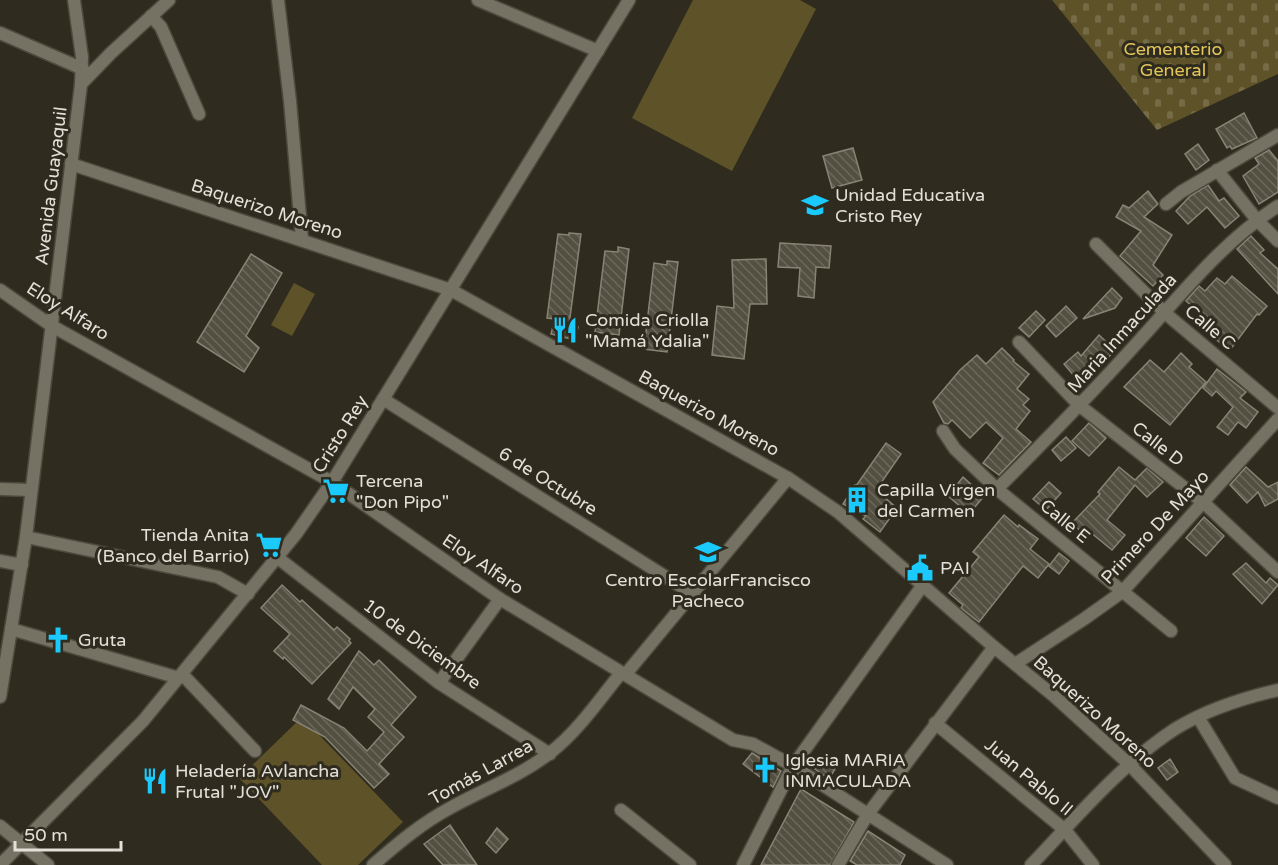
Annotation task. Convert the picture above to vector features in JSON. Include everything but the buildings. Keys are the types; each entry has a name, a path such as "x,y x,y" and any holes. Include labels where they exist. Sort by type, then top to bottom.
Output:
{"street":[{"name":"Avenida Guayaquil","path":"0,697 26,537 83,69 81,39 74,0"},
{"path":"81,84 169,0"},
{"path":"278,0 290,100 302,240"},
{"path":"478,0 598,51"},
{"name":"Cristo Rey","path":"0,865 137,727 278,558 332,482 629,0"},
{"path":"152,16 161,27 199,114"},
{"path":"0,33 83,69"},
{"path":"1166,204 1181,192 1278,135"},
{"name":"Baquerizo Moreno","path":"71,164 451,290 788,478 838,512 1129,764 1225,865"},
{"path":"1217,171 1278,242"},
{"name":"Maria Inmaculada","path":"997,489 1080,406 1222,250 1257,220 1278,206"},
{"name":"Calle C","path":"1096,244 1165,313 1278,408"},
{"name":"Eloy Alfaro","path":"0,290 52,326 332,482 500,599 733,740 753,744 793,766 946,865"},
{"name":"Calle D","path":"1019,342 1080,406 1204,502 1278,572"},
{"name":"6 de Octubre","path":"383,399 693,594"},
{"name":"Primero De Mayo","path":"1015,664 1122,592 1278,419"},
{"name":"Calle E","path":"943,431 955,449 997,489 1171,631"},
{"name":"Tomás Larrea","path":"373,865 411,834 450,808 506,780 550,754 583,720 693,594 788,478"},
{"path":"0,489 31,490"},
{"path":"26,537 218,576 248,594"},
{"name":"10 de Diciembre","path":"278,558 439,683 550,754"},
{"path":"0,561 22,565"},
{"path":"743,865 793,766 923,585"},
{"path":"439,683 500,599"},
{"path":"11,626 61,638 67,644 181,676 255,751"},
{"path":"838,865 868,814 994,647"},
{"path":"1031,865 1129,764 1169,734 1198,717 1222,707 1278,690"},
{"path":"1198,717 1235,778 1278,798"},
{"name":"Juan Pablo II","path":"935,723 1065,830 1093,865"},
{"path":"621,810 690,865"},
{"path":"0,826 48,865"}],"green space":[{"path":"693,0 800,0 816,9 732,171 632,118"},
{"name":"Cementerio General","path":"1052,0 1278,0 1278,74 1157,130"},
{"path":"294,283 315,294 292,336 271,325"},
{"path":"302,717 403,822 358,865 322,865 239,778"}],"place":[{"name":"Unidad Educativa Cristo Rey","path":"815,205"},
{"name":"Comida Criolla \"Mamá Ydalia\"","path":"565,330"},
{"name":"Tercena \"Don Pipo\"","path":"336,491"},
{"name":"Capilla Virgen del Carmen","path":"857,500"},
{"name":"Tienda Anita (Banco del Barrio)","path":"269,545"},
{"name":"Centro EscolarFrancisco Pacheco","path":"708,552"},
{"name":"PAI","path":"920,568"},
{"name":"Gruta","path":"58,640"},
{"name":"Iglesia MARIA INMACULADA","path":"765,770"},
{"name":"Heladería Avlancha Frutal \"JOV\"","path":"155,781"}]}
